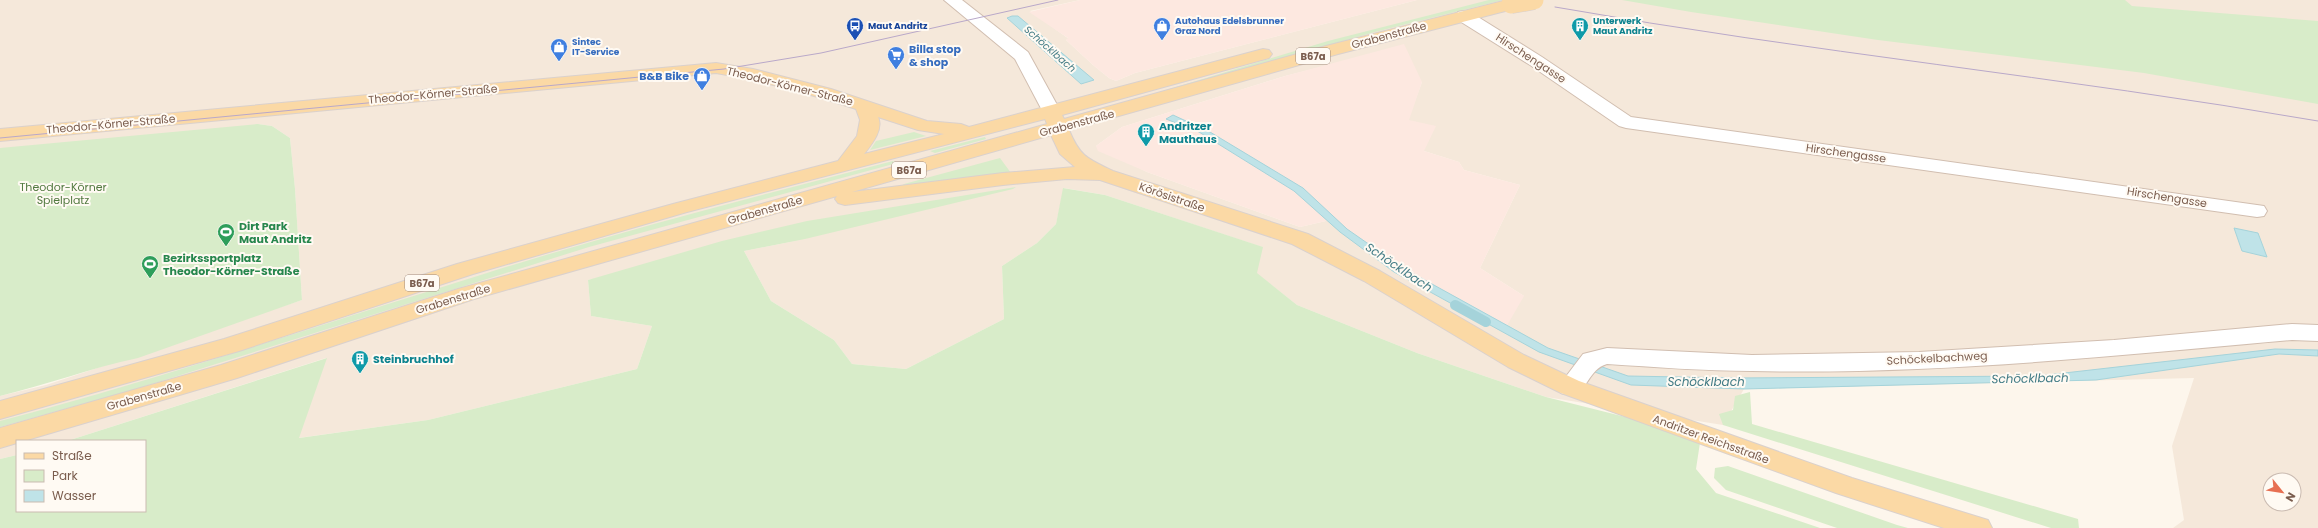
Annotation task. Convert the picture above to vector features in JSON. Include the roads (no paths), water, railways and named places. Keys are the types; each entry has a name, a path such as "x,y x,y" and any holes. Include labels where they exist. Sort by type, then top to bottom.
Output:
{"main road":[{"name":"Grabenstraße","path":"0,438 228,372 466,294 759,212 1055,120 1332,50 1464,8 1511,4 1534,0"},
{"name":"Theodor-Körner-Straße","path":"0,135 716,68 757,75 863,105 925,126 974,131"},
{"name":"Theodor-Körner-Straße","path":"846,164 866,137 870,120 863,105"},
{"name":"Grabenstraße","path":"0,410 231,345 465,269 680,208 974,131 1055,120"},
{"name":"Körösistraße","path":"1055,120 1067,150 1080,162 1106,174 1300,239 1372,276 1454,325"},
{"path":"759,212 1003,178 1067,172 1106,174"},
{"name":"Andritzer Reichsstraße","path":"1454,325 1516,361 1581,373 1845,486 1978,528"}],"street":[{"name":"Körösistraße","path":"952,0 1022,56 1055,120"},
{"name":"Hirschengasse","path":"1464,8 1536,61 1626,122 2257,211"},
{"name":"Schöckelbachweg","path":"1581,373 1615,356 1752,363 1919,360 2114,348 2292,332 2318,333"}],"water":[{"name":"Schöcklbach","path":"1018,16 1094,80 1081,84 1007,18"},
{"name":"Schöcklbach","path":"1173,115 1210,132 1303,188 1347,229 1403,268 1548,348 1628,376 1735,378 2038,376 2275,349 2318,350 2318,356 2279,354 2096,380 1744,389 1631,385 1539,352 1394,272 1340,232 1294,191 1199,132 1166,119"},
{"path":"2234,228 2258,233 2267,257 2242,251"}],"waterway":[{"name":"Schöcklbach","path":"1455,305 1486,322"}],"tram line":[{"path":"0,138 724,69 821,53 1058,0"},
{"path":"1555,7 1745,38 2127,91 2318,121"}],"place":[{"name":"Maut Andritz","path":"855,41"},
{"name":"Autohaus Edelsbrunner Graz Nord","path":"1162,41"},
{"name":"Unterwerk Maut Andritz","path":"1580,41"},
{"name":"Sintec IT-Service","path":"559,62"},
{"name":"Billa stop & shop","path":"896,70"},
{"name":"B&B Bike","path":"702,91"},
{"name":"Andritzer Mauthaus","path":"1146,147"},
{"name":"Dirt Park Maut Andritz","path":"226,247"},
{"name":"Bezirkssportplatz Theodor-Körner-Straße","path":"150,279"},
{"name":"Steinbruchhof","path":"360,374"}],"park label":[{"name":"Theodor-Körner Spielplatz","path":"63,193"}]}
